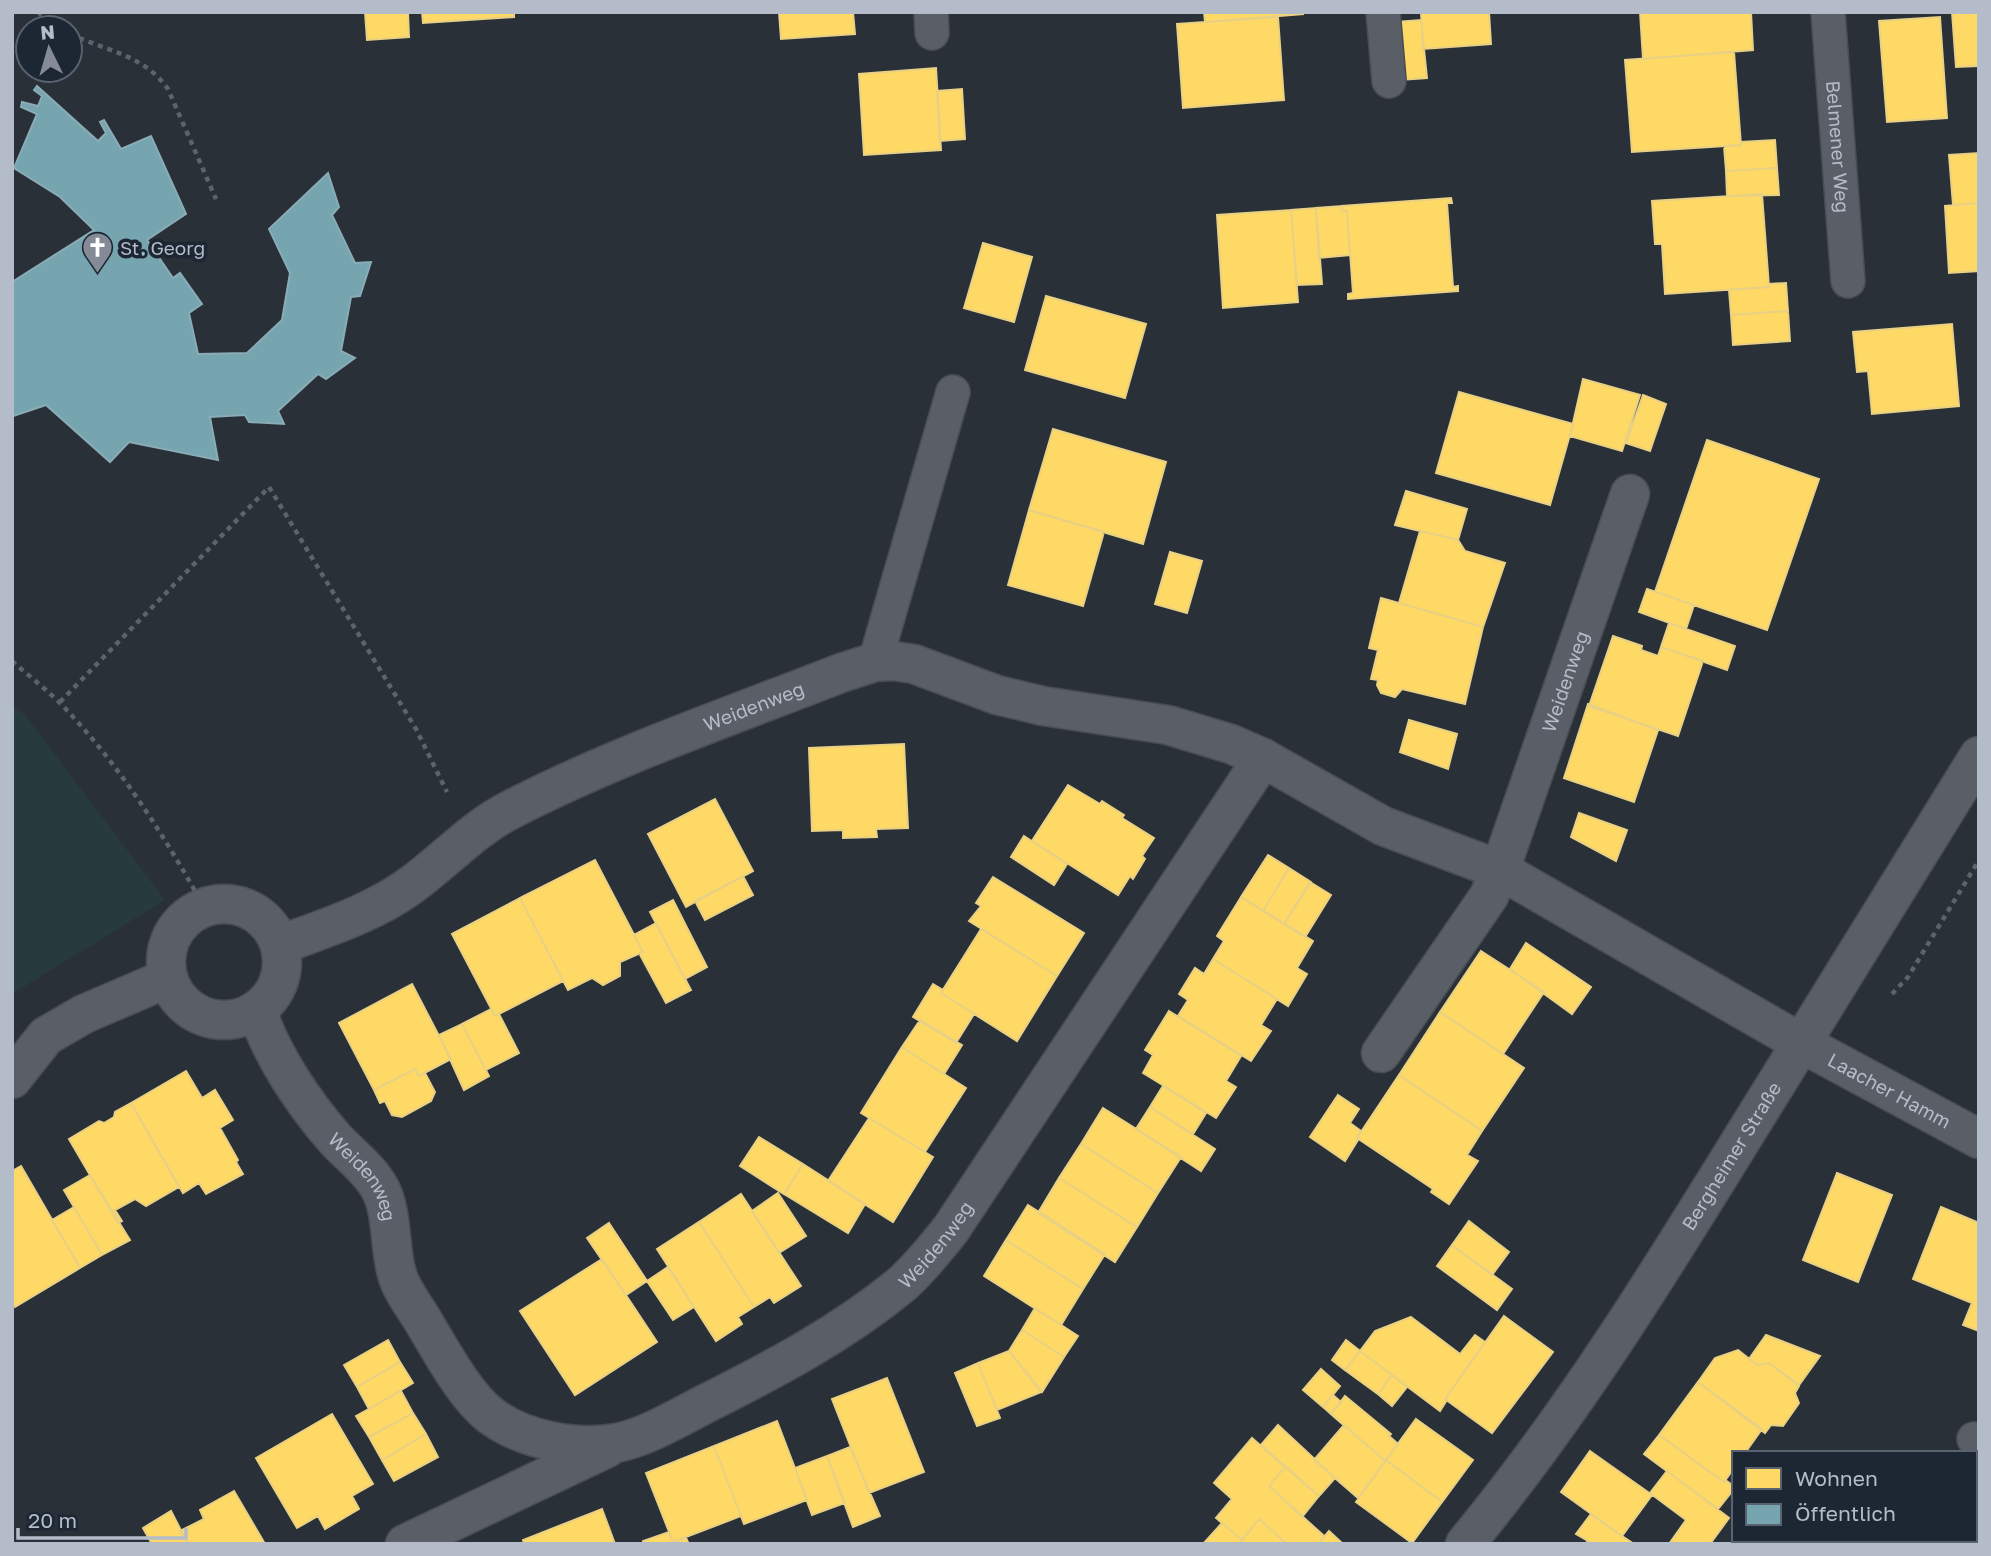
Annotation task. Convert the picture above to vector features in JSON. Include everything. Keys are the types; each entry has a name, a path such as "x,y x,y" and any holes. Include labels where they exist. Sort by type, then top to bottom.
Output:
{"street":[{"name":"Weidenweg","path":"1381,1053 1489,896 1630,494"},
{"name":"Weidenweg","path":"280,945 362,914 388,901 468,836 510,810 564,784 803,687 875,662 894,661 914,664 998,695 1043,706 1168,725 1231,744 1263,758 1383,826 1500,870 1801,1043"},
{"name":"Bergheimer Straße","path":"1465,1544 1523,1472 1596,1369 1979,755"},
{"name":"Weidenweg","path":"405,1544 688,1413 782,1362 863,1313 912,1274 951,1229 1263,758"},
{"path":"223,904 241,907 258,915 272,929 280,945 282,964 279,982 271,998 257,1010 241,1018 222,1021 188,1009 176,995 168,978 166,961 169,944 183,922 204,907 223,904"},
{"path":"12,1079 46,1036 84,1014 168,978"},
{"name":"Weidenweg","path":"257,1010 272,1049 288,1074 334,1137 378,1184 385,1202 397,1276 440,1349 477,1402 490,1415 508,1425 540,1437 578,1444 619,1443"},
{"name":"Laacher Hamm","path":"1801,1043 1979,1139"}],"lane":[{"path":"1383,12 1389,81"},
{"name":"Belmener Weg","path":"1828,12 1848,281"},
{"path":"875,662 953,391"}],"path":[{"path":"84,40 138,61 160,78 168,89 216,199"},
{"path":"60,702 269,487 416,729 468,836"},
{"path":"12,662 60,702 93,739 156,826 204,907"}],"green space":[{"path":"12,704 25,715 165,900 12,994"}],"building: Wohnen":[{"path":"365,12 408,12 409,37 367,40"},
{"path":"422,12 514,12 514,17 423,23"},
{"path":"779,12 853,12 855,34 781,39"},
{"path":"1204,12 1303,12 1303,14 1205,22"},
{"path":"1421,12 1489,12 1491,44 1423,49"},
{"path":"1640,12 1751,12 1753,50 1643,59"},
{"path":"1952,12 1979,12 1979,66 1956,67"},
{"path":"1278,17 1284,100 1183,108 1177,24"},
{"path":"1940,17 1947,118 1887,122 1879,21"},
{"path":"1421,20 1427,78 1400,80 1396,22"},
{"path":"1734,52 1741,145 1632,152 1625,60"},
{"path":"936,68 941,150 864,155 859,74"},
{"path":"962,89 965,139 940,141 937,91"},
{"path":"1775,140 1777,168 1726,171 1724,146"},
{"path":"1979,153 1979,203 1953,205 1949,155"},
{"path":"1777,168 1779,195 1727,196 1726,171"},
{"path":"1762,194 1769,287 1665,294 1662,244 1655,244 1652,201"},
{"path":"1451,198 1452,203 1447,203 1453,287 1458,286 1458,291 1348,299 1348,294 1353,293 1347,211 1342,211 1342,206"},
{"path":"1979,203 1979,271 1949,273 1945,206"},
{"path":"1342,206 1342,211 1347,211 1350,255 1319,258 1316,208"},
{"path":"1316,208 1322,284 1297,285 1291,210"},
{"path":"1291,210 1298,302 1223,308 1217,215"},
{"path":"983,243 1032,257 1014,322 964,308"},
{"path":"1786,283 1788,311 1731,315 1729,290"},
{"path":"1046,296 1146,324 1125,398 1025,370"},
{"path":"1788,311 1790,341 1733,345 1731,315"},
{"path":"1952,324 1959,406 1872,414 1868,371 1857,372 1853,332"},
{"path":"1583,379 1640,395 1622,451 1570,436"},
{"path":"1459,392 1573,424 1550,505 1436,473"},
{"path":"1643,395 1666,404 1650,451 1626,443"},
{"path":"1053,429 1166,462 1143,544 1029,510"},
{"path":"1707,440 1819,479 1767,630 1655,592"},
{"path":"1406,491 1467,509 1458,540 1395,525"},
{"path":"1029,510 1104,532 1083,606 1008,585"},
{"path":"1420,531 1458,540 1465,551 1505,563 1483,627 1399,603"},
{"path":"1170,552 1202,561 1187,613 1155,604"},
{"path":"1647,589 1694,605 1686,629 1639,612"},
{"path":"1381,598 1483,627 1465,704 1402,689 1395,697 1381,693 1378,680 1371,679 1378,650 1369,648"},
{"path":"1669,623 1735,646 1727,670 1661,647"},
{"path":"1613,636 1642,646 1641,650 1658,656 1661,647 1703,661 1678,736 1589,706"},
{"path":"1588,704 1658,730 1634,802 1564,778"},
{"path":"1409,720 1457,734 1448,769 1400,752"},
{"path":"904,744 908,828 876,829 877,837 843,838 843,830 812,831 809,748"},
{"path":"1068,785 1100,804 1102,801 1124,815 1122,818 1154,838 1142,856 1145,859 1133,879 1130,876 1118,895 1032,841"},
{"path":"715,799 753,871 686,907 648,834"},
{"path":"1579,813 1627,830 1616,861 1571,837"},
{"path":"1024,836 1067,864 1054,885 1011,857"},
{"path":"1268,855 1289,868 1263,911 1241,897"},
{"path":"595,860 643,952 620,962 620,976 603,985 592,978 568,990 520,898"},
{"path":"1289,868 1311,882 1284,924 1263,911"},
{"path":"743,876 753,895 705,920 695,901"},
{"path":"993,877 1084,933 1057,976 969,921 981,906 976,903"},
{"path":"1310,882 1331,895 1305,937 1284,924"},
{"path":"1241,897 1313,941 1297,968 1307,974 1288,1006 1213,959 1224,941 1217,936"},
{"path":"520,898 563,981 495,1016 452,934"},
{"path":"673,900 707,967 685,979 650,912"},
{"path":"656,923 691,990 666,1003 639,953 643,952 634,935"},
{"path":"981,929 1057,976 1017,1041 941,993"},
{"path":"1526,943 1591,987 1572,1014 1510,969"},
{"path":"1481,951 1544,992 1503,1054 1440,1012"},
{"path":"1213,959 1277,999 1261,1025 1271,1031 1251,1061 1178,1016 1188,1000 1179,994 1195,968 1204,974"},
{"path":"412,984 451,1059 419,1076 415,1069 374,1090 339,1023"},
{"path":"933,984 943,990 941,993 974,1014 956,1043 913,1017"},
{"path":"491,1009 495,1016 499,1014 519,1053 486,1070 462,1024"},
{"path":"1169,1011 1241,1056 1226,1081 1236,1087 1216,1118 1143,1073 1153,1055 1145,1050"},
{"path":"1440,1012 1524,1068 1482,1131 1399,1075"},
{"path":"920,1020 962,1045 944,1074 902,1047"},
{"path":"462,1024 489,1076 464,1090 439,1035"},
{"path":"902,1047 966,1088 925,1152 861,1113"},
{"path":"415,1069 419,1076 425,1073 435,1092 431,1101 402,1117 392,1115 385,1101 380,1103 374,1090"},
{"path":"186,1071 202,1098 215,1090 233,1120 220,1128 243,1174 206,1194 199,1183 183,1193 131,1103"},
{"path":"1399,1075 1482,1131 1467,1155 1478,1161 1449,1204 1431,1192 1433,1189 1357,1138"},
{"path":"1163,1086 1206,1113 1193,1134 1150,1107"},
{"path":"1338,1095 1359,1109 1350,1123 1361,1131 1345,1161 1310,1137"},
{"path":"131,1103 179,1187 146,1206 135,1199 115,1210 122,1221 118,1223 69,1139 99,1121 104,1123 114,1117 115,1112"},
{"path":"1150,1107 1215,1149 1201,1171 1136,1129"},
{"path":"1103,1108 1181,1157 1158,1193 1081,1144"},
{"path":"869,1118 933,1157 893,1222 828,1181"},
{"path":"759,1137 803,1164 784,1194 740,1166"},
{"path":"1081,1144 1158,1193 1137,1227 1059,1178"},
{"path":"803,1164 865,1204 848,1233 784,1194"},
{"path":"21,1166 80,1268 15,1307 12,1303 12,1171"},
{"path":"1837,1173 1892,1195 1858,1282 1803,1260"},
{"path":"90,1175 130,1240 102,1255 64,1190"},
{"path":"1059,1178 1137,1227 1115,1262 1038,1213"},
{"path":"778,1193 806,1236 779,1253 752,1211"},
{"path":"741,1194 801,1286 774,1303 770,1297 754,1307 699,1222"},
{"path":"1028,1205 1105,1254 1083,1289 1006,1240"},
{"path":"74,1207 102,1255 80,1268 52,1220"},
{"path":"1941,1207 1979,1223 1979,1331 1963,1325 1972,1303 1913,1279"},
{"path":"1469,1221 1509,1252 1492,1275 1452,1245"},
{"path":"699,1222 754,1307 738,1317 742,1324 716,1341 657,1249"},
{"path":"609,1223 647,1281 626,1295 587,1238"},
{"path":"1006,1240 1083,1289 1061,1325 984,1276"},
{"path":"1452,1245 1512,1289 1497,1310 1437,1266"},
{"path":"602,1259 657,1342 575,1395 520,1311"},
{"path":"668,1267 694,1307 673,1320 647,1281"},
{"path":"1035,1308 1078,1336 1064,1357 1022,1330"},
{"path":"1504,1316 1553,1352 1492,1433 1445,1399"},
{"path":"1411,1317 1460,1354 1475,1335 1485,1342 1445,1399 1447,1400 1440,1411 1360,1351 1375,1331"},
{"path":"1022,1330 1064,1357 1042,1392 1009,1351"},
{"path":"1766,1335 1820,1356 1799,1385 1769,1363 1757,1365 1749,1359"},
{"path":"388,1340 400,1362 357,1387 344,1365"},
{"path":"1346,1340 1360,1351 1345,1370 1332,1360"},
{"path":"1738,1350 1757,1365 1769,1363 1799,1386 1795,1393 1799,1403 1783,1426 1771,1425 1765,1433 1698,1382 1715,1358"},
{"path":"1009,1351 1041,1392 997,1410 978,1363"},
{"path":"1360,1351 1392,1375 1378,1394 1345,1370"},
{"path":"400,1362 413,1383 369,1409 357,1387"},
{"path":"978,1363 1000,1418 977,1426 955,1373"},
{"path":"1321,1369 1340,1386 1323,1407 1303,1390"},
{"path":"1392,1375 1407,1387 1392,1406 1378,1394"},
{"path":"887,1378 924,1472 869,1493 832,1399"},
{"path":"1698,1382 1762,1429 1746,1451 1732,1451 1732,1471 1724,1482 1659,1435"},
{"path":"401,1391 413,1413 369,1437 356,1416"},
{"path":"1333,1395 1341,1402 1331,1414 1323,1407"},
{"path":"1345,1396 1391,1434 1389,1436 1398,1444 1385,1461 1331,1414"},
{"path":"413,1413 426,1434 382,1460 369,1437"},
{"path":"332,1414 373,1484 352,1496 359,1509 325,1529 318,1516 297,1528 256,1458"},
{"path":"1416,1419 1473,1460 1442,1502 1386,1460"},
{"path":"777,1421 807,1500 744,1524 714,1446"},
{"path":"1278,1425 1335,1478 1319,1496 1261,1445"},
{"path":"1344,1425 1385,1461 1358,1498 1314,1460"},
{"path":"426,1434 438,1457 394,1481 382,1460"},
{"path":"1659,1435 1724,1482 1725,1480 1732,1485 1732,1492 1718,1509 1644,1454"},
{"path":"1252,1438 1285,1467 1269,1486 1324,1536 1318,1544 1287,1544 1259,1519 1242,1540 1216,1518 1232,1499 1214,1483"},
{"path":"714,1446 741,1516 673,1542 646,1473"},
{"path":"850,1447 880,1516 853,1527 827,1456"},
{"path":"1590,1451 1652,1495 1622,1536 1561,1492"},
{"path":"827,1456 845,1503 812,1515 795,1468"},
{"path":"1386,1460 1442,1502 1412,1543 1356,1502"},
{"path":"1285,1467 1319,1496 1302,1517 1269,1486"},
{"path":"1667,1471 1729,1518 1710,1544 1669,1544 1686,1520 1650,1493"},
{"path":"1977,1481 1979,1482 1979,1544 1936,1544 1977,1542"},
{"path":"234,1491 265,1544 188,1544 180,1531 204,1519 200,1510"},
{"path":"602,1509 615,1544 524,1544 523,1540"},
{"path":"171,1511 188,1544 152,1544 143,1528"},
{"path":"1591,1514 1634,1544 1585,1544 1588,1541 1576,1534"},
{"path":"1259,1519 1287,1544 1245,1544 1242,1540"},
{"path":"1222,1523 1242,1540 1241,1544 1203,1544"},
{"path":"1329,1531 1343,1544 1318,1544"},
{"path":"669,1532 673,1542 686,1538 689,1544 644,1544 643,1541"},
{"path":"1893,1542 1936,1542 1936,1544 1892,1544"}],"building: Öffentlich":[{"name":"St. Georg","path":"37,86 98,141 106,133 100,122 104,120 121,149 151,136 186,214 147,240 173,278 180,273 202,304 189,313 198,354 247,353 282,320 290,273 269,229 328,173 339,207 332,215 355,263 371,262 360,296 351,297 341,351 355,358 326,379 318,374 278,411 284,424 249,422 245,415 210,417 218,460 129,442 110,462 46,405 13,416 12,282 94,230 60,197 14,168 37,114 21,107 22,102 38,106 42,96 34,90"}],"place":[{"name":"St. Georg","path":"97,275"}]}
